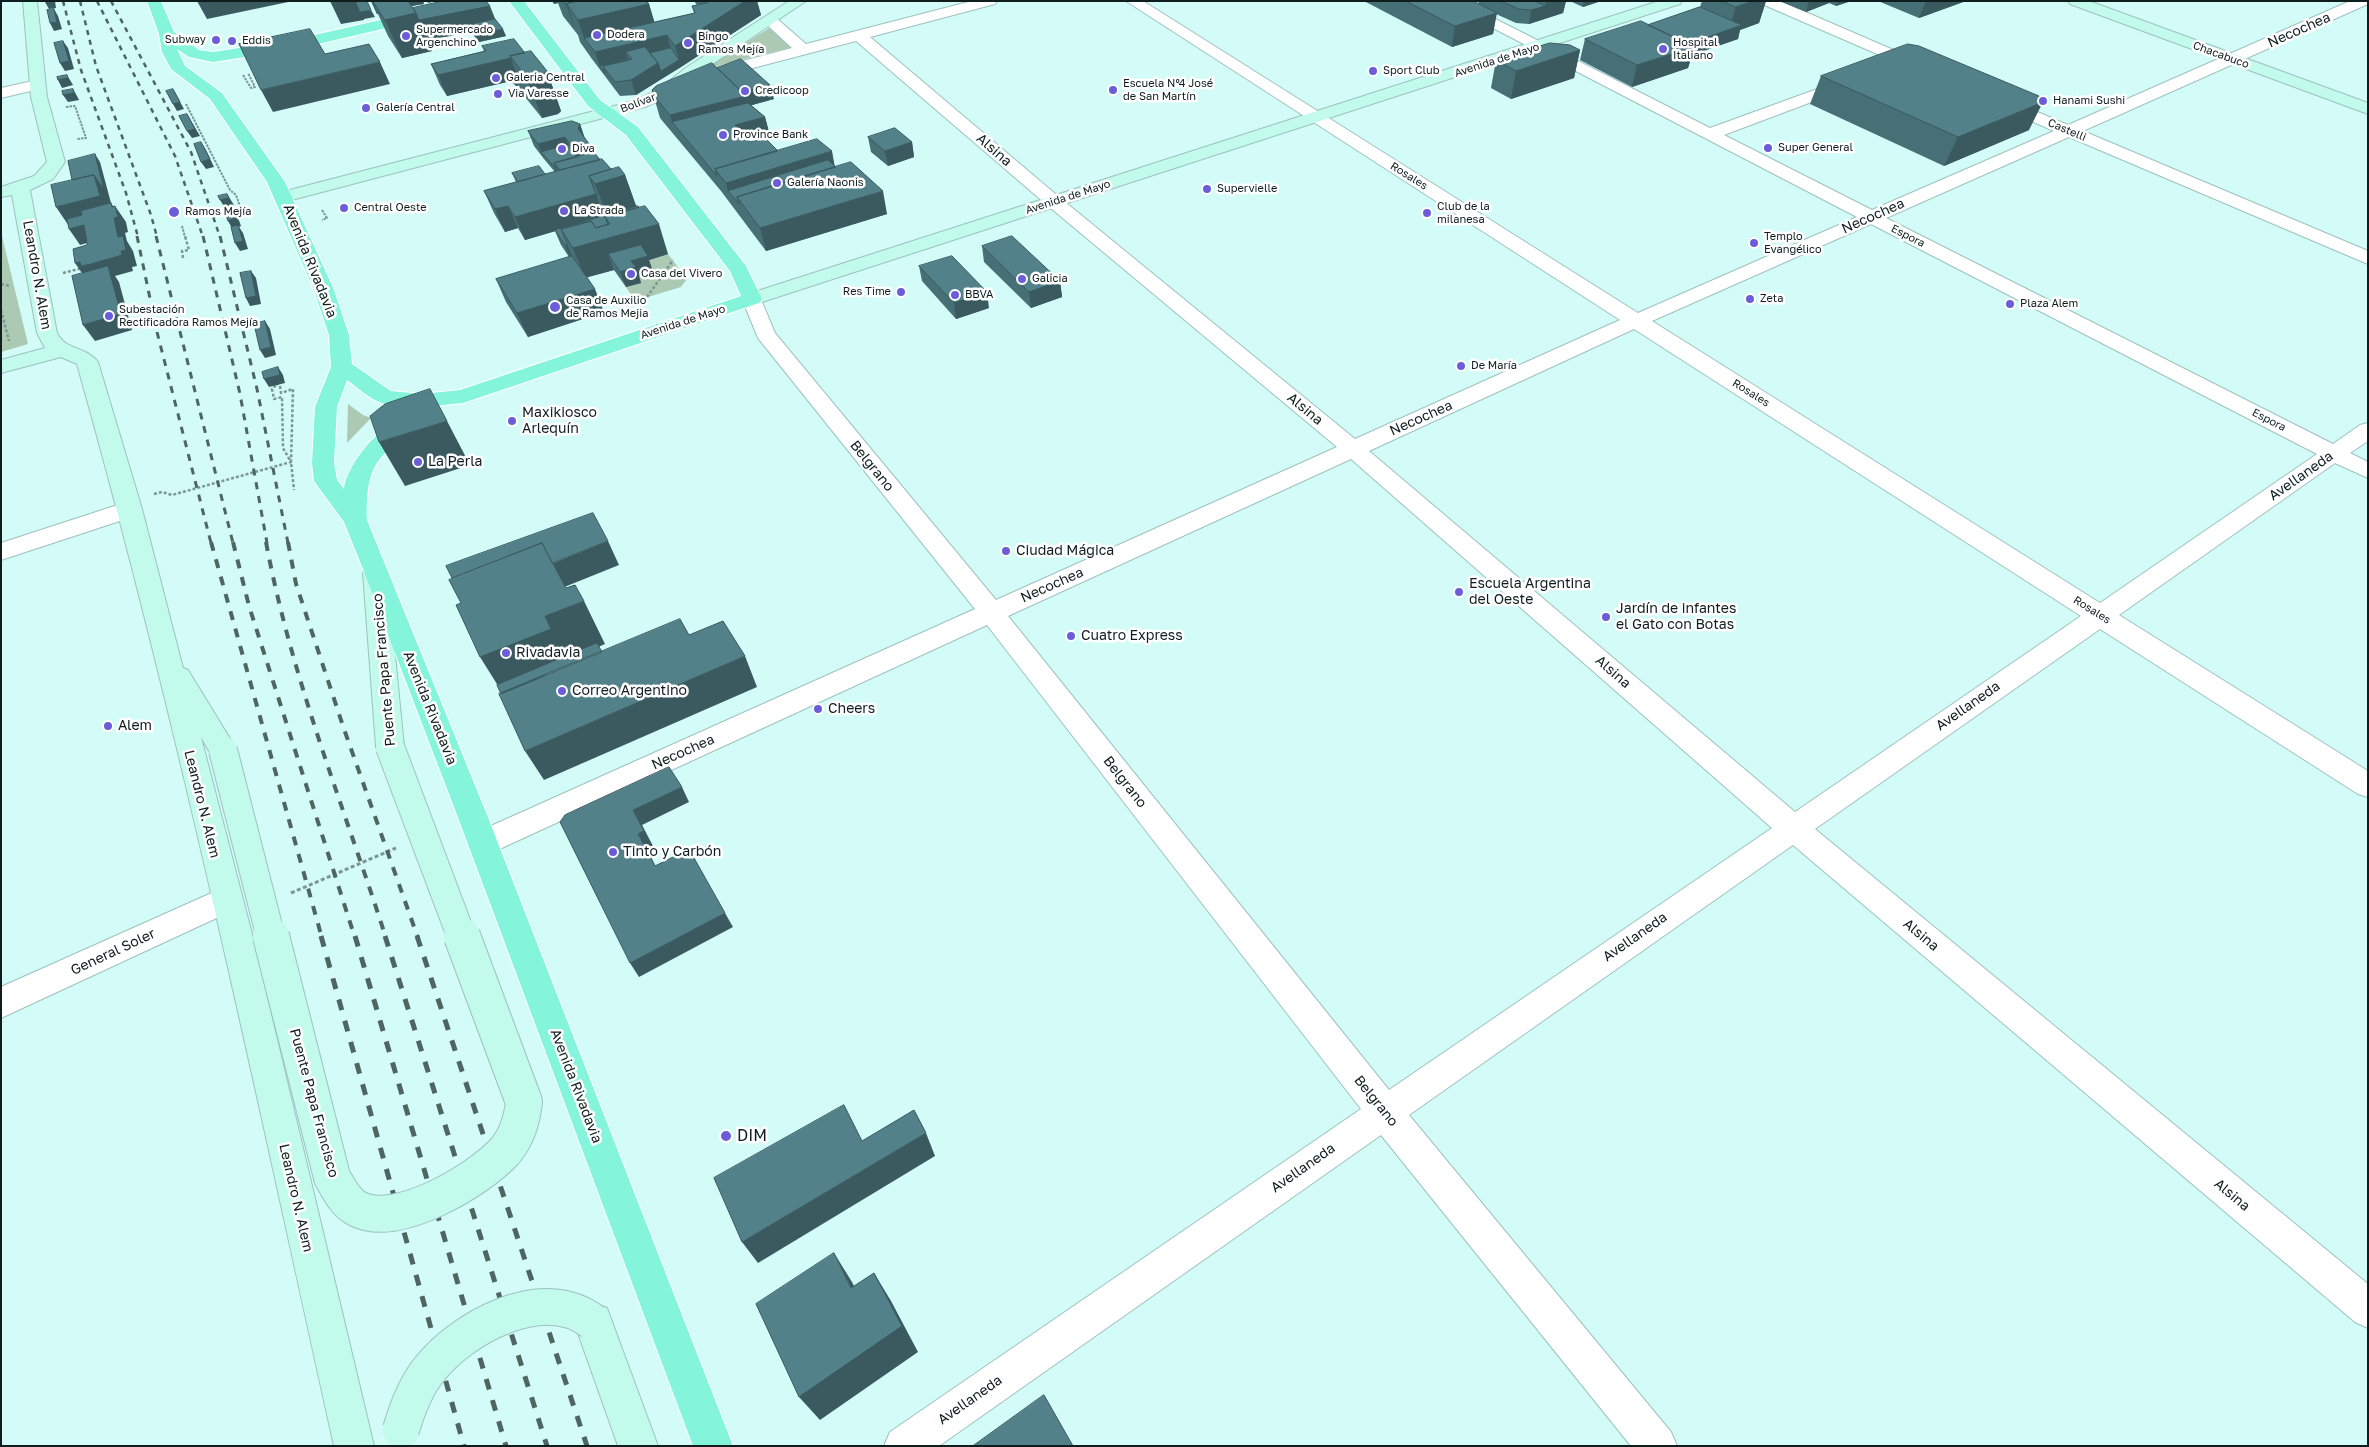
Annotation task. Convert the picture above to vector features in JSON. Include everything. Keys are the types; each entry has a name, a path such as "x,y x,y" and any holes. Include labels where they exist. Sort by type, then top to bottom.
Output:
{"main road":[{"path":"1,192 20,187 47,175 53,170 56,162 50,146 37,85 30,1"},
{"name":"Avenida Rivadavia","path":"154,1 166,34 170,52 179,69 219,89 284,197 324,290 339,335 342,367 326,407 323,462 326,481 355,520 375,569 483,843 713,1446"},
{"path":"166,34 194,54 205,57 297,44 484,1"},
{"name":"Belgrano","path":"516,1 594,103 608,114 625,122 739,270 752,299"},
{"path":"662,94 692,70 799,1"},
{"name":"Avenida de Mayo","path":"355,520 357,480 370,455 378,446 397,432 463,396 752,299 1675,1"},
{"name":"Chacabuco","path":"2075,1 2368,109"},
{"path":"237,72 248,60 297,44"},
{"name":"Bolívar","path":"284,197 608,114 640,104 662,94"},
{"name":"Leandro N. Alem","path":"20,187 47,333 52,346 59,351 77,354 87,362 129,505 236,934 354,1446"},
{"path":"1,368 59,351"},
{"name":"Avenida de Mayo","path":"342,367 385,397 421,401 463,396"},
{"name":"Puente Papa Francisco","path":"166,654 224,750 332,1177 346,1202 362,1212 385,1213 411,1208 445,1194 476,1176 505,1152 522,1126 524,1102 390,747 375,569"},
{"path":"401,1446 402,1430 408,1406 432,1366 457,1342 486,1323 524,1309 558,1308 576,1310 594,1322 638,1446"}],"street":[{"name":"Bolívar","path":"662,94 722,70 990,1"},
{"name":"Rosales","path":"1133,1 2368,786"},
{"name":"Espora","path":"1448,1 2368,471"},
{"path":"1767,1 1934,73"},
{"name":"Necochea","path":"483,843 1636,321 2363,1"},
{"path":"770,20 802,49"},
{"name":"Alsina","path":"858,35 1053,201 1353,449 1793,828 2368,1309"},
{"path":"1888,68 1906,61"},
{"path":"1708,135 1861,78"},
{"path":"1,92 37,85"},
{"name":"Castelli","path":"1988,96 2368,258"},
{"name":"Belgrano","path":"752,299 765,334 991,612 1384,1111 1658,1446"},
{"name":"Avellaneda","path":"904,1446 1384,1111 2368,430"},
{"path":"1,552 129,505"},
{"name":"General Soler","path":"1,1003 226,900"}],"path":[{"path":"237,72 251,88 255,87"},
{"path":"65,103 67,108 75,106 86,138"},
{"path":"185,103 230,190 236,195 242,212 232,214 235,222"},
{"path":"182,226 189,250 182,252 183,258"},
{"path":"647,297 673,260"},
{"path":"1,310 9,342 1,344"},
{"path":"275,378 276,385 280,386 281,393 293,389 291,462 294,490"},
{"path":"276,385 272,389 274,400 282,397 283,448 291,462"},
{"path":"129,505 162,492 172,495 291,462"},
{"path":"284,896 398,847"}],"green space":[{"path":"771,27 804,44 713,67 708,66"},
{"path":"1,232 28,344 1,352"},
{"path":"668,254 687,279 681,287 635,301 626,287 641,283 637,277 646,260"},
{"path":"348,404 363,415 371,418 347,443"}],"building":[{"path":"367,1 371,10 360,12 356,3"},
{"path":"373,1 408,1 416,13 385,20"},
{"path":"443,1 486,1 490,6 419,20 413,8"},
{"path":"564,1 577,1 566,4"},
{"path":"577,1 646,1 649,4 578,20 567,4"},
{"path":"706,1 745,1 675,46 667,35 595,52 584,38 695,13 692,6 707,3"},
{"path":"1406,1 1473,1 1497,13 1455,26"},
{"path":"1501,1 1535,1 1545,6 1531,10 1519,9"},
{"path":"1722,1 1753,1 1736,7"},
{"path":"1700,7 1742,25 1688,44 1648,25"},
{"path":"54,9 57,22 50,23 47,10"},
{"path":"495,19 503,29 476,35 468,25"},
{"path":"1641,21 1694,47 1637,65 1585,39"},
{"path":"310,29 325,54 369,44 380,62 261,90 239,44"},
{"path":"514,39 525,53 438,75 431,64 486,51 482,46"},
{"path":"63,41 69,61 60,63 54,43"},
{"path":"1550,43 1570,45 1580,50 1516,71 1496,60"},
{"path":"1908,44 1919,46 2039,96 2043,102 1958,137 1821,76"},
{"path":"645,47 658,63 631,80 615,82 603,66 632,59 626,52"},
{"path":"671,48 679,60 661,71 658,63 650,53"},
{"path":"531,51 547,71 543,74 527,78 510,56"},
{"path":"628,59 603,66 605,73 600,66"},
{"path":"741,59 770,85 742,92 717,68"},
{"path":"712,63 746,96 670,115 654,96 652,90 656,86"},
{"path":"516,72 518,78 513,79 508,74"},
{"path":"67,75 68,78 58,80 57,77"},
{"path":"73,89 74,93 63,95 62,91"},
{"path":"173,89 180,102 173,104 166,91"},
{"path":"748,103 765,117 735,125 750,142 765,138 778,151 715,169 717,176 672,122"},
{"path":"187,114 195,129 187,131 179,116"},
{"path":"572,121 580,124 578,129 590,145 574,150 565,137 538,144 528,131"},
{"path":"895,128 912,142 885,151 868,137"},
{"path":"817,139 832,151 726,183 715,169"},
{"path":"201,142 210,159 201,162 194,144"},
{"path":"568,145 577,157 554,163 557,170 541,152"},
{"path":"594,152 600,160 560,170 554,163"},
{"path":"95,154 104,190 94,175 72,180 68,161"},
{"path":"602,159 611,169 589,176 596,194 515,217 508,206 495,209 484,191"},
{"path":"828,160 836,167 737,197 739,204 728,191"},
{"path":"851,162 883,191 760,228 737,197"},
{"path":"539,166 545,174 518,182 512,173"},
{"path":"619,167 625,175 595,184 589,176"},
{"path":"94,175 100,196 56,207 51,185"},
{"path":"227,194 229,198 220,200 218,196"},
{"path":"111,203 112,207 115,206 118,217 114,218 118,237 123,236 126,250 121,251 122,255 91,264 81,266 80,262 75,263 73,249 87,245 84,225 69,229 67,219 82,215 81,211"},
{"path":"231,205 236,218 228,221 223,207"},
{"path":"638,206 605,217 608,224 596,228 591,221 561,229 567,244 565,245 555,230"},
{"path":"645,206 659,224 573,248 561,229 591,221 596,228 610,224 605,217"},
{"path":"238,225 243,241 235,243 231,227"},
{"path":"1012,236 1060,281 1029,292 982,246"},
{"path":"641,245 648,256 631,261 636,267 620,272 608,254"},
{"path":"572,256 595,289 517,313 496,279"},
{"path":"952,256 987,292 954,303 919,266"},
{"path":"108,266 121,314 83,325 72,276"},
{"path":"251,271 256,296 246,298 240,273"},
{"path":"265,321 271,347 260,350 254,324"},
{"path":"278,367 280,375 264,379 262,372"},
{"path":"430,389 447,421 379,442 370,416 385,404"},
{"path":"593,513 608,541 552,563 542,543 452,578 446,566"},
{"path":"542,543 566,588 575,585 584,601 545,616 551,629 480,657 456,605 461,603 449,580"},
{"path":"680,619 689,635 723,621 745,656 525,751 499,694"},
{"path":"597,643 602,652 501,694 497,685"},
{"path":"669,767 682,787 633,810 644,831 638,834 655,866 689,849 725,913 630,963 560,822 565,815"},
{"path":"844,1105 862,1141 914,1110 926,1133 742,1242 714,1178"},
{"path":"834,1253 851,1288 874,1273 902,1326 799,1397 756,1304"},
{"path":"1044,1395 1073,1446 973,1446"}],"railway":[{"path":"63,1 81,70 126,193 138,237"},
{"path":"80,1 96,66 151,215 157,237"},
{"path":"97,1 175,156 203,237"},
{"path":"111,1 191,152 220,237"},
{"path":"137,236 157,332 211,543"},
{"path":"156,236 233,543"},
{"path":"203,236 240,394 267,543"},
{"path":"220,236 257,389 288,543"},
{"path":"211,542 322,938"},
{"path":"233,542 249,606 355,938"},
{"path":"266,542 289,642 304,692 386,938"},
{"path":"288,542 296,584 344,729 418,938"},
{"path":"321,936 464,1446"},
{"path":"355,936 506,1446"},
{"path":"385,936 547,1446"},
{"path":"417,936 587,1446"}],"place":[{"name":"Dodera","path":"597,35"},
{"name":"Supermercado Argenchino","path":"406,36"},
{"name":"Subway","path":"216,40"},
{"name":"Eddis","path":"232,41"},
{"name":"Bingo Ramos Mejía","path":"688,43"},
{"name":"Hospital Italiano","path":"1663,49"},
{"name":"Sport Club","path":"1373,71"},
{"name":"Galeria Central","path":"496,78"},
{"name":"Escuela N°4 José de San Martín","path":"1113,90"},
{"name":"Credicoop","path":"745,91"},
{"name":"Via Varesse","path":"498,94"},
{"name":"Hanami Sushi","path":"2043,101"},
{"name":"Galería Central","path":"366,108"},
{"name":"Province Bank","path":"723,135"},
{"name":"Super General","path":"1768,148"},
{"name":"Diva","path":"562,149"},
{"name":"Galería Naonis","path":"777,183"},
{"name":"Supervielle","path":"1207,189"},
{"name":"Central Oeste","path":"344,208"},
{"name":"La Strada","path":"564,211"},
{"name":"Ramos Mejía","path":"174,212"},
{"name":"Club de la milanesa","path":"1427,213"},
{"name":"Templo Evangélico","path":"1754,243"},
{"name":"Casa del Vivero","path":"631,274"},
{"name":"Galicia","path":"1022,279"},
{"name":"Res Time","path":"901,292"},
{"name":"BBVA","path":"955,295"},
{"name":"Zeta","path":"1750,299"},
{"name":"Plaza Alem","path":"2010,304"},
{"name":"Casa de Auxilio de Ramos Mejia","path":"555,307"},
{"name":"Subestación Rectificadora Ramos Mejía","path":"109,316"},
{"name":"De María","path":"1461,366"},
{"name":"Maxikiosco Arlequín","path":"512,421"},
{"name":"La Perla","path":"418,462"},
{"name":"Ciudad Mágica","path":"1006,551"},
{"name":"Escuela Argentina del Oeste","path":"1459,592"},
{"name":"Jardín de infantes el Gato con Botas","path":"1606,617"},
{"name":"Cuatro Express","path":"1071,636"},
{"name":"Rivadavia","path":"506,653"},
{"name":"Correo Argentino","path":"562,691"},
{"name":"Cheers","path":"818,709"},
{"name":"Alem","path":"108,726"},
{"name":"Tinto y Carbón","path":"613,852"},
{"name":"DIM","path":"726,1136"}]}
